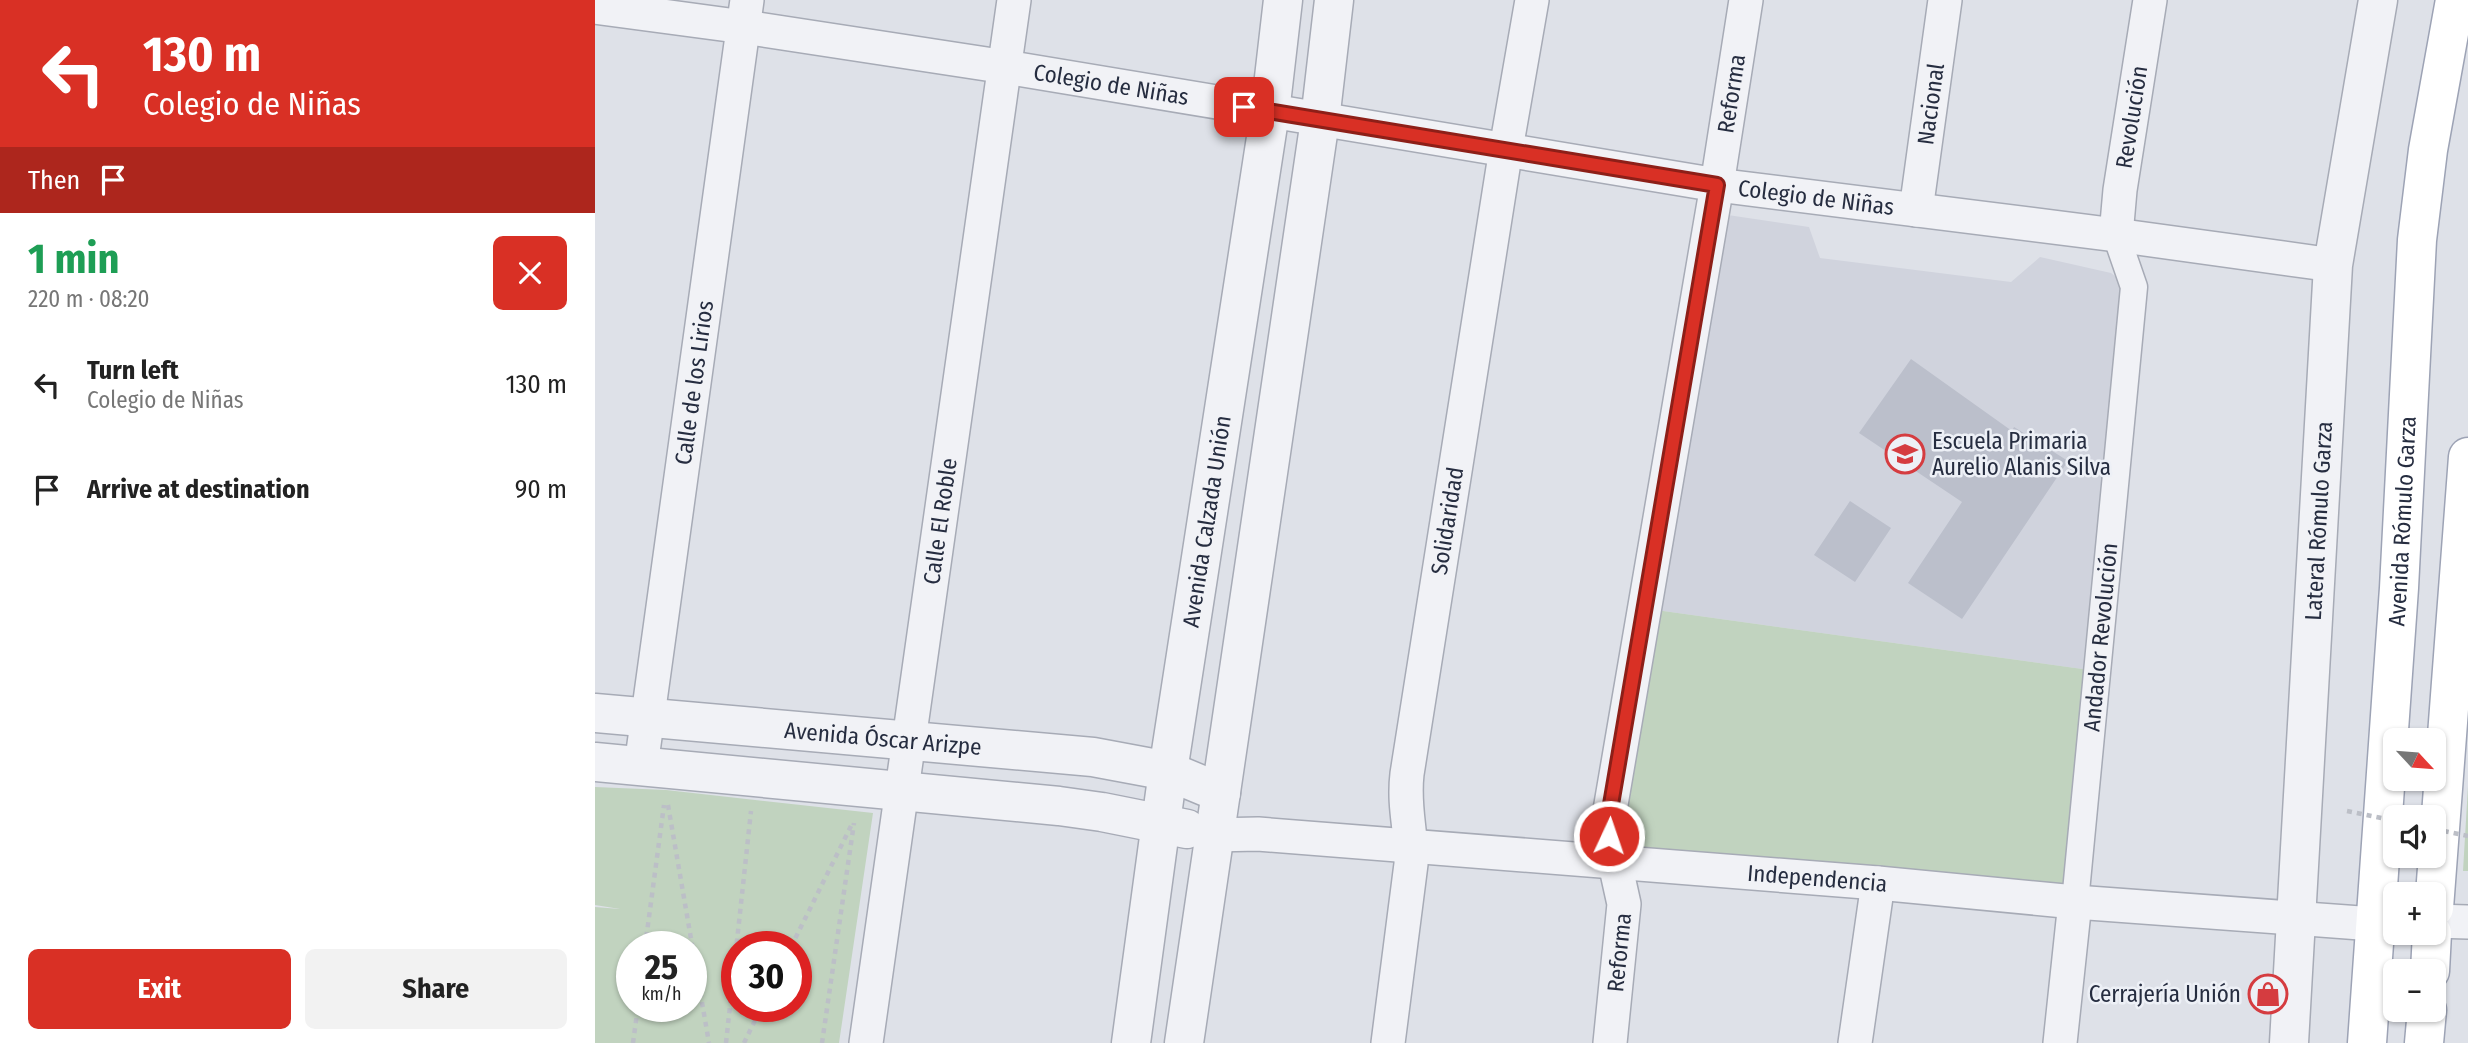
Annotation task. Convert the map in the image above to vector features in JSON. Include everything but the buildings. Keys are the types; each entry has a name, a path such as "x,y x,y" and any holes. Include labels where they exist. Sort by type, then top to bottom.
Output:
{"main road":[{"name":"Avenida Rómulo Garza","path":"2367,1043 2399,588 2417,240 2428,150 2455,0"},
{"path":"2436,882 2468,457"},
{"path":"2424,1043 2426,1022"}],"street":[{"name":"Calle El Roble","path":"866,1043 1014,0"},
{"name":"Avenida Calzada Unión","path":"1131,1043 1168,771 1270,112 1283,0"},
{"path":"1184,1043 1320,120 1334,0"},
{"name":"Solidaridad","path":"1388,1043 1410,884 1411,846 1404,797 1407,774 1532,0"},
{"name":"Reforma","path":"1610,1043 1624,923 1623,895 1609,836 1609,816 1746,0"},
{"name":"Nacional","path":"1916,210 1945,0"},
{"name":"Revolución","path":"2116,235 2120,190 2150,0"},
{"name":"Lateral Rómulo Garza","path":"2289,1043 2333,265 2378,0"},
{"name":"Colegio de Niñas","path":"595,7 745,13 1006,68 1717,185 2333,265"},
{"name":"Calle de los Lirios","path":"641,766 745,13"},
{"name":"Andador Revolución","path":"2060,1043 2134,288 2116,235"},
{"name":"Avenida Óscar Arizpe","path":"595,713 1093,757 1168,771 1221,793"},
{"path":"595,762 1059,806 1162,823 1213,835"},
{"path":"1221,793 1258,834"},
{"name":"Independencia","path":"1213,835 1258,834 2075,902 2374,924"},
{"path":"1855,1043 1878,884"},
{"path":"2446,921 2468,922"}],"path":[{"path":"726,1043 752,800"},
{"path":"647,931 666,804 689,931"},
{"path":"2347,811 2383,818"},
{"path":"799,931 855,818 822,1043"},
{"path":"2446,831 2468,836"},
{"path":"633,1043 636,1022"},
{"path":"705,1022 709,1043"},
{"path":"744,1043 754,1022"}],"shaded area":[{"name":"Escuela Primaria Aurelio Alanis Silva","path":"1721,214 1809,227 1820,258 2011,282 2040,257 2111,273 2143,298 2111,673 1656,610"}],"green space":[{"path":"1656,610 2111,673 2090,889 1620,849"},
{"path":"2468,786 2468,871 2463,871"},
{"path":"595,787 666,790 873,813 839,1043 595,1043 595,907 620,909 595,905"}],"place":[{"name":"Escuela Primaria Aurelio Alanis Silva","path":"1905,454"},
{"name":"Cerrajería Unión","path":"2268,994"}],"route":[{"path":"1244,107 1717,185 1609,816 1609,836"}]}
